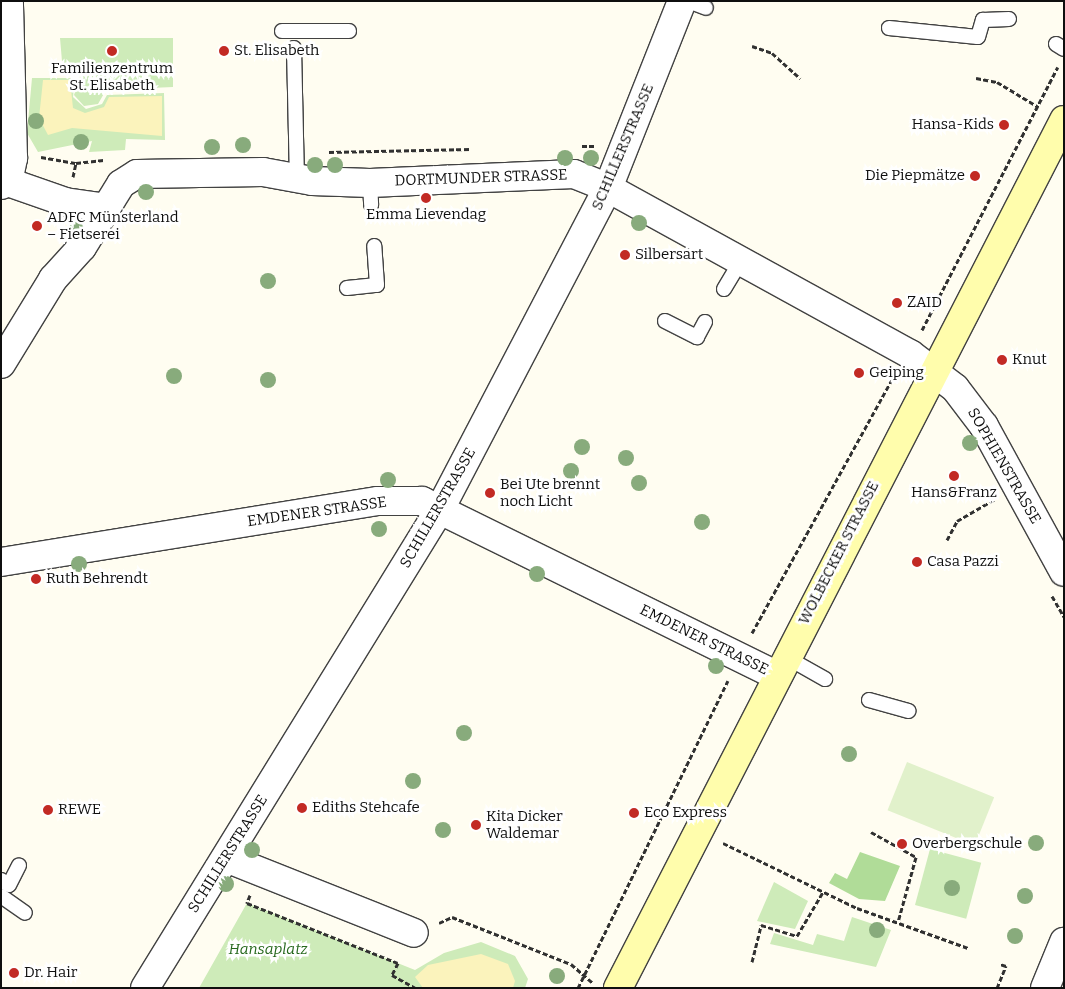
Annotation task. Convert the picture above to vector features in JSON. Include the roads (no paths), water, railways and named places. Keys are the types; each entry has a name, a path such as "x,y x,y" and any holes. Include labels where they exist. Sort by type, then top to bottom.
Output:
{"main road":[{"name":"WOLBECKER STRASSE","path":"608,986 781,666 932,371 1064,120"}],"street":[{"path":"9,1 13,158 4,184 72,204 106,208"},
{"name":"SCHILLERSTRASSE","path":"145,988 440,509 608,188 694,5"},
{"name":"DORTMUNDER STRASSE","path":"1,364 53,279 82,247 128,177 137,174 263,172 371,194 574,174 608,188 910,354 932,371"},
{"name":"SOPHIENSTRASSE","path":"932,371 955,388 984,426 1064,572"},
{"name":"EMDENER STRASSE","path":"1,562 378,500 422,501 740,658 781,666"},
{"path":"226,858 414,933"},
{"path":"1045,988 1064,942"}],"lane":[{"path":"688,1 694,5"},
{"path":"889,28 978,36 983,20 1009,19"},
{"path":"282,31 349,31"},
{"path":"294,48 298,179"},
{"path":"347,288 377,285 374,246"},
{"path":"724,288 740,262"},
{"path":"665,321 697,337 705,322"},
{"path":"781,666 825,679"},
{"path":"869,700 909,711"},
{"path":"1,880 8,885 19,865"},
{"path":"1,896 25,913"}],"place":[{"name":"Familienzentrum St. Elisabeth","path":"112,51"},
{"name":"St. Elisabeth","path":"224,51"},
{"name":"Hansa-Kids","path":"1004,125"},
{"name":"Die Piepmätze","path":"975,176"},
{"name":"Emma Lievendag","path":"426,198"},
{"name":"ADFC Münsterland – Fietserei","path":"37,226"},
{"name":"Silbersart","path":"625,255"},
{"name":"ZAID","path":"897,303"},
{"name":"Knut","path":"1002,360"},
{"name":"Geiping","path":"859,373"},
{"name":"Hans&Franz","path":"954,476"},
{"name":"Bei Ute brennt noch Licht","path":"490,493"},
{"name":"Casa Pazzi","path":"917,562"},
{"name":"Ruth Behrendt","path":"36,579"},
{"name":"Ediths Stehcafe","path":"302,808"},
{"name":"REWE","path":"48,810"},
{"name":"Eco Express","path":"634,813"},
{"name":"Kita Dicker Waldemar","path":"476,825"},
{"name":"Overbergschule","path":"902,844"},
{"name":"Dr. Hair","path":"14,973"}],"park label":[{"name":"Hansaplatz","path":"268,950"}]}
